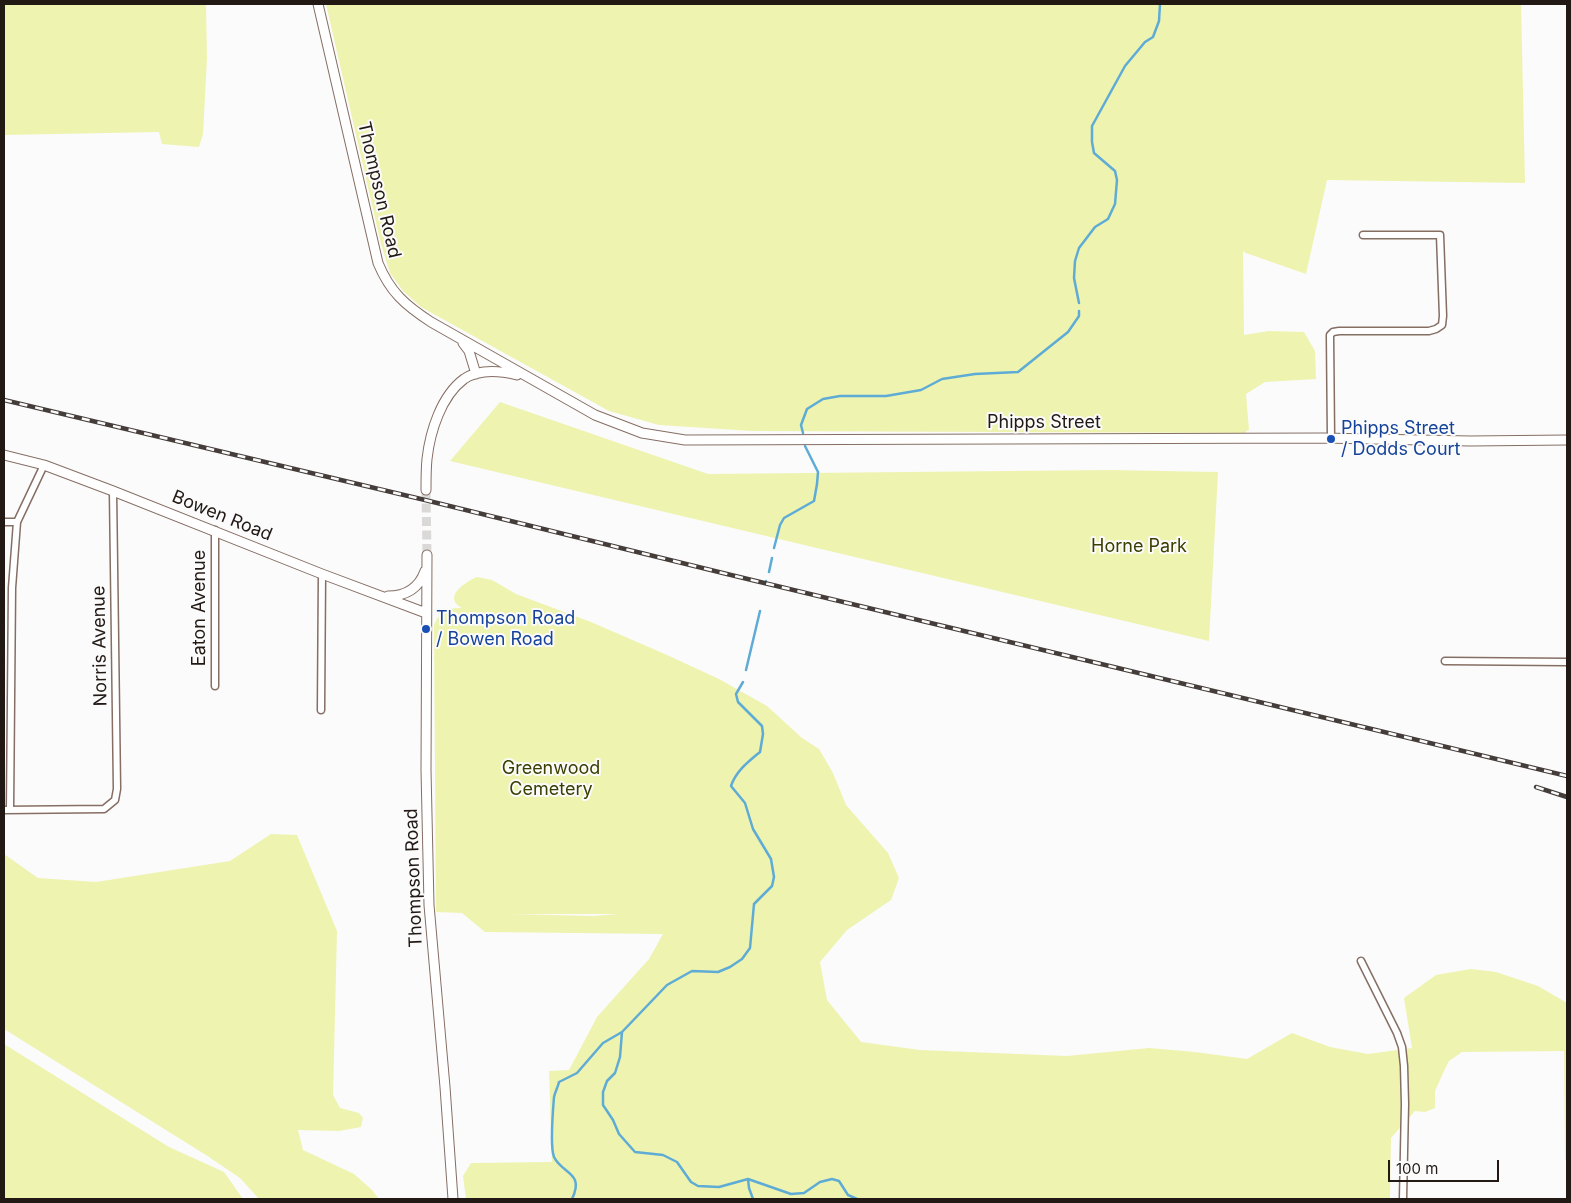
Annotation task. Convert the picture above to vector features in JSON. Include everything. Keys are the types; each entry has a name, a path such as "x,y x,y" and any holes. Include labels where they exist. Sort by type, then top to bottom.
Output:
{"main road":[{"name":"Thompson Road","path":"318,4 378,263 384,278 409,308 460,339 469,351 476,374"},
{"path":"460,339 534,382"},
{"path":"426,490 427,457 431,437 439,414 455,388 465,379 476,374 488,372 509,373 534,382"},
{"name":"Phipps Street","path":"534,382 595,415 623,427 642,433 685,440 1567,440"},
{"name":"Bowen Road","path":"4,456 44,465 426,613"},
{"name":"Thompson Road","path":"371,592 389,596 411,592 423,576 427,557 429,905 453,1199"}],"street":[{"path":"1331,439 1330,335 1333,332 1339,331 1429,331 1442,325 1440,235 1363,234"},
{"path":"7,810 12,588 17,522 44,465"},
{"name":"Norris Avenue","path":"7,810 104,809 115,800 117,789 113,491"},
{"path":"4,522 17,522"},
{"name":"Eaton Avenue","path":"214,530 215,686"},
{"path":"321,710 322,574"},
{"path":"1446,661 1567,662"},
{"path":"1361,961 1398,1032 1402,1047 1405,1104 1403,1199"}],"green space":[{"path":"4,4 206,4 207,58 203,134 199,147 162,144 159,132 4,135"},
{"path":"326,4 1521,4 1525,183 1327,180 1306,274 1243,251 1244,335 1269,331 1304,332 1315,351 1316,379 1265,382 1246,394 1249,430 1246,433 752,431 659,425 609,411 421,307 403,291 390,273 381,244"},
{"name":"Horne Park","path":"500,402 708,474 1108,470 1218,472 1209,641 450,461"},
{"name":"Greenwood Cemetery","path":"477,577 492,580 516,594 591,622 719,679 767,706 802,738 819,749 833,773 846,805 888,853 899,878 891,900 847,930 820,962 827,1000 861,1042 920,1050 1067,1056 1149,1048 1247,1059 1292,1033 1330,1047 1368,1054 1412,1048 1404,998 1436,975 1471,969 1496,972 1538,986 1567,1003 1567,1160 1565,1160 1564,1051 1462,1052 1449,1061 1444,1071 1435,1091 1435,1108 1425,1112 1415,1111 1391,1138 1390,1199 466,1199 463,1176 471,1163 552,1162 549,1071 569,1070 597,1017 649,959 663,934 485,932 462,913 436,912 434,625 439,616 445,611 462,608 456,604 455,595 462,586","holes":["510,914 619,914 593,916"]},
{"path":"271,834 297,835 337,931 333,1095 340,1108 359,1113 363,1118 361,1127 339,1131 298,1130 303,1150 354,1174 379,1199 259,1199 240,1178 206,1155 4,1029 4,854 38,878 96,882 230,861"},
{"path":"4,1044 169,1147 224,1172 243,1199 4,1199"}],"waterway":[{"path":"1079,303 1074,278 1075,261 1079,248 1095,227 1108,219 1115,204 1117,180 1115,171 1094,153 1092,126 1125,66 1145,42 1153,37 1159,21 1160,4"},
{"path":"803,433 801,425 807,409 823,399 840,396 886,396 921,390 942,379 975,374 1018,372 1068,332 1079,316 1079,311"},
{"path":"774,548 780,525 784,518 814,501 818,472 805,446"},
{"path":"769,572 772,558"},
{"path":"746,670 760,611"},
{"path":"572,1199 576,1183 571,1174 554,1157 552,1145 554,1097 559,1082 577,1073 603,1043 622,1032 667,985 692,971 718,972 742,959 750,948 754,904 772,886 774,877 771,859 753,829 745,803 731,786 739,771 760,752 763,734 762,726 738,702 736,694 743,682"},
{"path":"622,1032 620,1057 615,1073 607,1081 603,1092 603,1105 613,1120 619,1134 635,1152 663,1155 677,1162 691,1182 698,1186 719,1187 748,1179 791,1194 804,1193 820,1182 832,1179 839,1181 848,1195 857,1199"},
{"path":"748,1179 753,1199"}],"tunnel":[{"path":"426,490 427,555"}],"railway":[{"path":"4,400 1567,776"},
{"path":"1536,787 1567,797"}],"place":[{"name":"Phipps Street / Dodds Court","path":"1331,439"},
{"name":"Thompson Road / Bowen Road","path":"426,629"}]}
